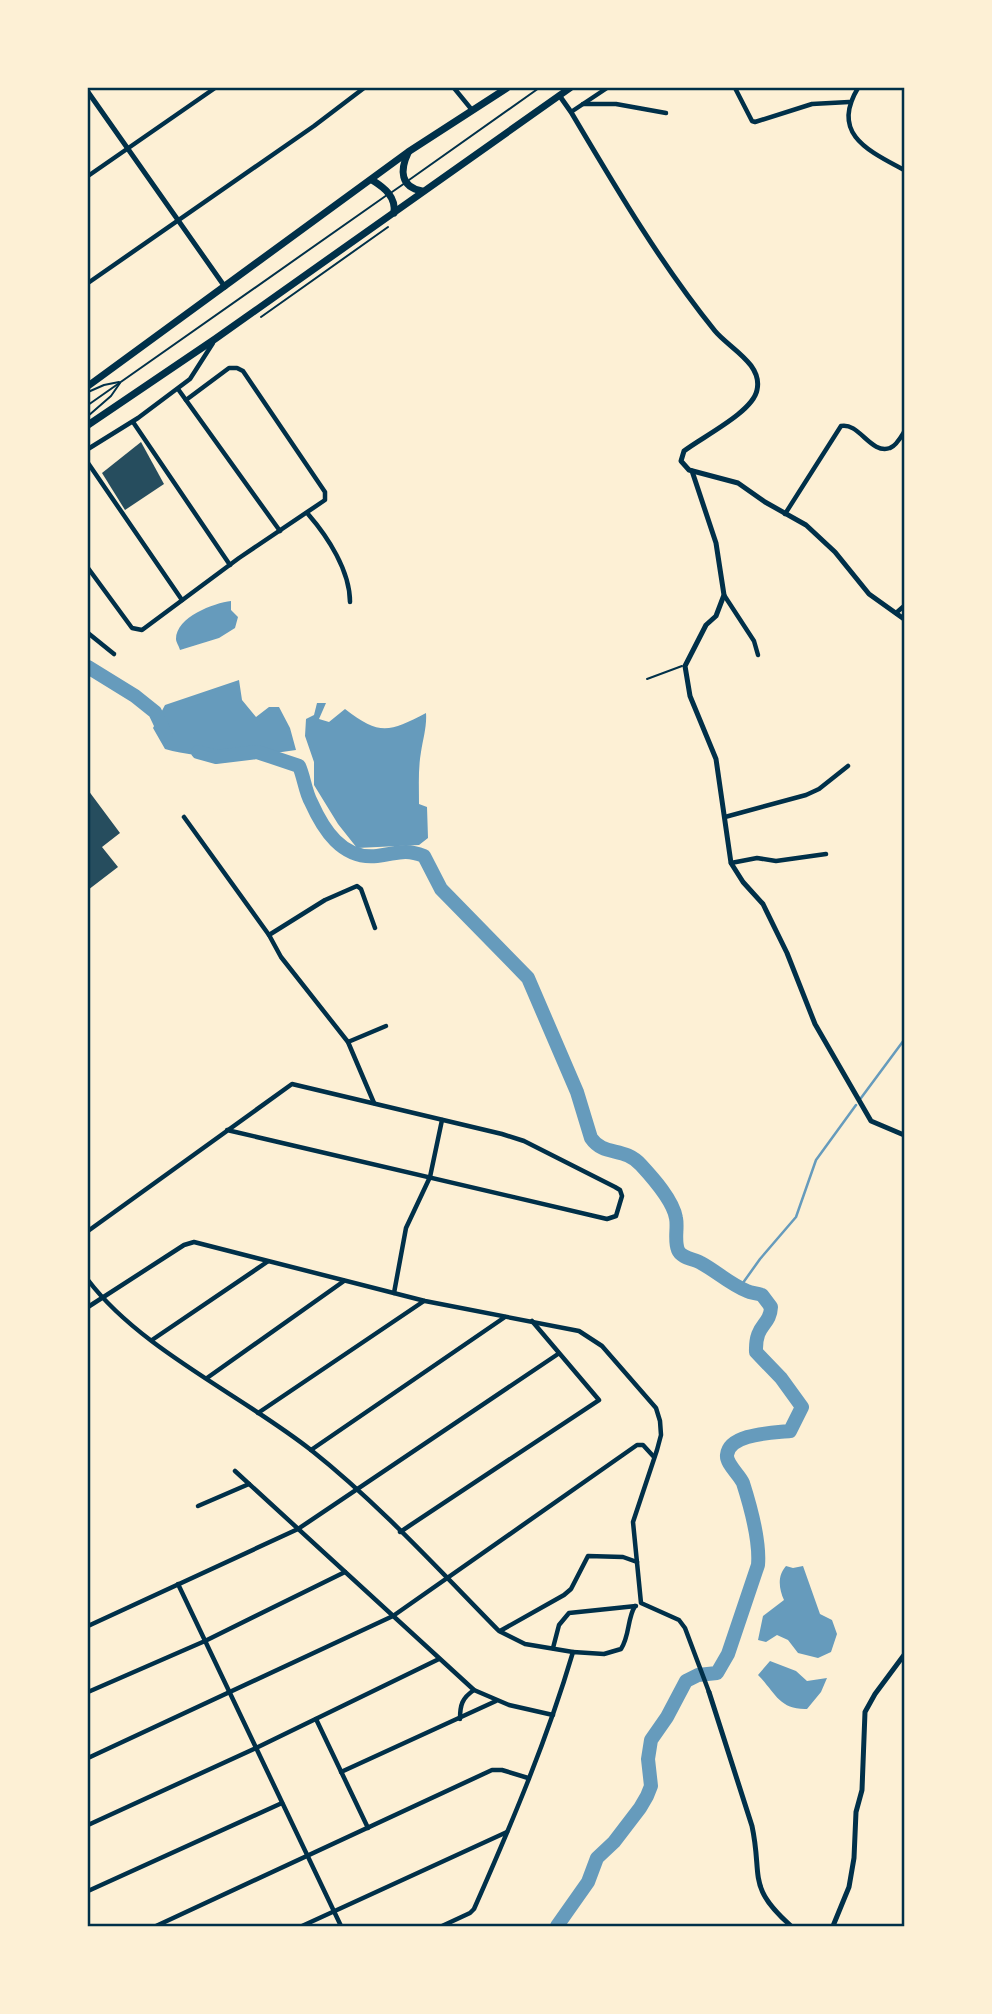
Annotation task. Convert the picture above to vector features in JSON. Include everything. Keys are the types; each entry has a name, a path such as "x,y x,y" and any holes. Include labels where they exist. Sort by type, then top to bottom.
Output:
{"highway":[{"path":"88,386 408,152 507,88"},
{"path":"88,425 215,339 570,88"},
{"path":"408,152 402,167 402,176 411,188 422,191"},
{"path":"372,180 384,187 389,194 394,204 394,213"}],"street":[{"path":"88,176 215,88"},
{"path":"88,283 365,88"},
{"path":"454,88 472,110"},
{"path":"571,112 607,88"},
{"path":"736,88 752,121 755,122 812,104 849,103"},
{"path":"858,88 849,103 851,128 860,144 905,170"},
{"path":"88,92 225,287"},
{"path":"559,96 667,270 718,335 749,363 757,377 758,389 754,397 742,410 684,451 681,461 684,466 692,471 738,483 806,525 821,537 869,594 905,619"},
{"path":"583,104 616,104 666,113"},
{"path":"88,449 133,422 190,379 215,339"},
{"path":"88,568 129,625 136,630 142,630 239,558 325,500 325,492 243,371 229,368 186,400"},
{"path":"178,389 280,531"},
{"path":"133,422 230,565"},
{"path":"785,513 841,426 850,426 878,447 885,449 893,447 905,432"},
{"path":"89,467 182,600"},
{"path":"692,471 716,543 724,595 754,641 758,655"},
{"path":"308,513 342,568 350,603"},
{"path":"724,595 716,616 706,625 685,666 690,696 716,759 731,863 743,882 764,904 815,1024 865,1113 871,1121 905,1135"},
{"path":"896,613 905,606"},
{"path":"88,634 114,654"},
{"path":"725,817 806,795 819,789 848,766"},
{"path":"184,817 269,935 281,957 348,1042 374,1103"},
{"path":"731,863 757,858 776,861 825,854"},
{"path":"269,935 325,900 357,886 364,895 375,928"},
{"path":"348,1042 386,1026"},
{"path":"88,1231 227,1130 292,1084 502,1133 524,1141 620,1190 621,1204 616,1216 607,1219 227,1130"},
{"path":"394,1293 406,1228 430,1177 442,1119"},
{"path":"88,1307 184,1245 194,1242 425,1301 579,1331 592,1337 656,1408 660,1421 661,1435 634,1522 641,1603"},
{"path":"152,1340 268,1262"},
{"path":"88,1280 101,1298 152,1340 311,1450 400,1532 499,1631 525,1644 604,1654 621,1648 627,1638 630,1616 635,1606"},
{"path":"207,1378 345,1281"},
{"path":"258,1413 425,1301"},
{"path":"311,1450 506,1317"},
{"path":"400,1532 599,1400 532,1321"},
{"path":"88,1625 298,1529 558,1354"},
{"path":"88,1758 393,1616 637,1445 643,1445 654,1457"},
{"path":"235,1471 474,1690 526,1710 552,1715"},
{"path":"198,1506 249,1484"},
{"path":"499,1631 564,1595 571,1589 588,1556 623,1557 637,1562"},
{"path":"88,1692 205,1641 345,1572"},
{"path":"178,1584 341,1927"},
{"path":"553,1648 559,1625 569,1613 635,1606 641,1603"},
{"path":"641,1603 679,1620 685,1628 709,1692 752,1826 756,1875 760,1890 775,1911 792,1927"},
{"path":"442,1927 474,1909 508,1832 573,1652"},
{"path":"833,1927 849,1887 854,1858 856,1812 862,1790 865,1712 875,1694 905,1656"},
{"path":"88,1825 256,1748 439,1659"},
{"path":"460,1718 460,1706 465,1696 474,1690"},
{"path":"341,1772 497,1700"},
{"path":"316,1719 368,1828"},
{"path":"156,1927 492,1770 502,1770 528,1778"},
{"path":"88,1891 282,1803"},
{"path":"302,1927 508,1832"}],"lane":[{"path":"88,405 539,88"},
{"path":"88,392 120,382"},
{"path":"88,416 111,396 120,382"},
{"path":"647,678 685,666"}],"water":[{"path":"231,601 231,610 238,617 235,628 219,638 180,650 176,639 182,624 197,612"},
{"path":"239,680 242,700 256,717 269,707 279,707 290,728 296,750 230,757 165,749 153,728 165,705"},
{"path":"317,703 326,703 319,719 329,722 345,709 367,724 385,728 403,724 426,713 419,765 419,804 427,807 428,838 419,845 357,848 338,824 314,785 314,762 305,736 306,719 314,715"},
{"path":"786,1566 803,1566 820,1614 832,1620 837,1634 831,1652 818,1658 798,1653 788,1640 777,1635 766,1642 758,1640 763,1616 784,1600 780,1583"},
{"path":"770,1661 796,1671 807,1681 827,1678 821,1692 807,1709 798,1709 778,1699 758,1675"}],"building":[{"path":"141,442 164,484 125,510 102,473"},
{"path":"88,790 120,833 102,847 118,867 88,890"}],"waterway":[{"path":"88,667 135,696 155,712 166,735"},
{"path":"198,752 216,757 257,752 299,766 316,812 328,832 344,848 365,856 405,852 424,856 441,889 528,978 577,1092 591,1138 602,1148 635,1159 657,1183 674,1211 676,1242 680,1253 707,1266 729,1282 762,1295 771,1307 760,1330 756,1352 781,1378 802,1407 790,1431 744,1438 730,1448 727,1458 743,1483 754,1524 758,1565 728,1654 717,1673 698,1675 686,1681 651,1740 648,1759 651,1786 647,1796 614,1842 597,1858 588,1882 557,1926"},
{"path":"861,1098 904,1040"},
{"path":"740,1287 796,1217 816,1160 856,1105"}]}
